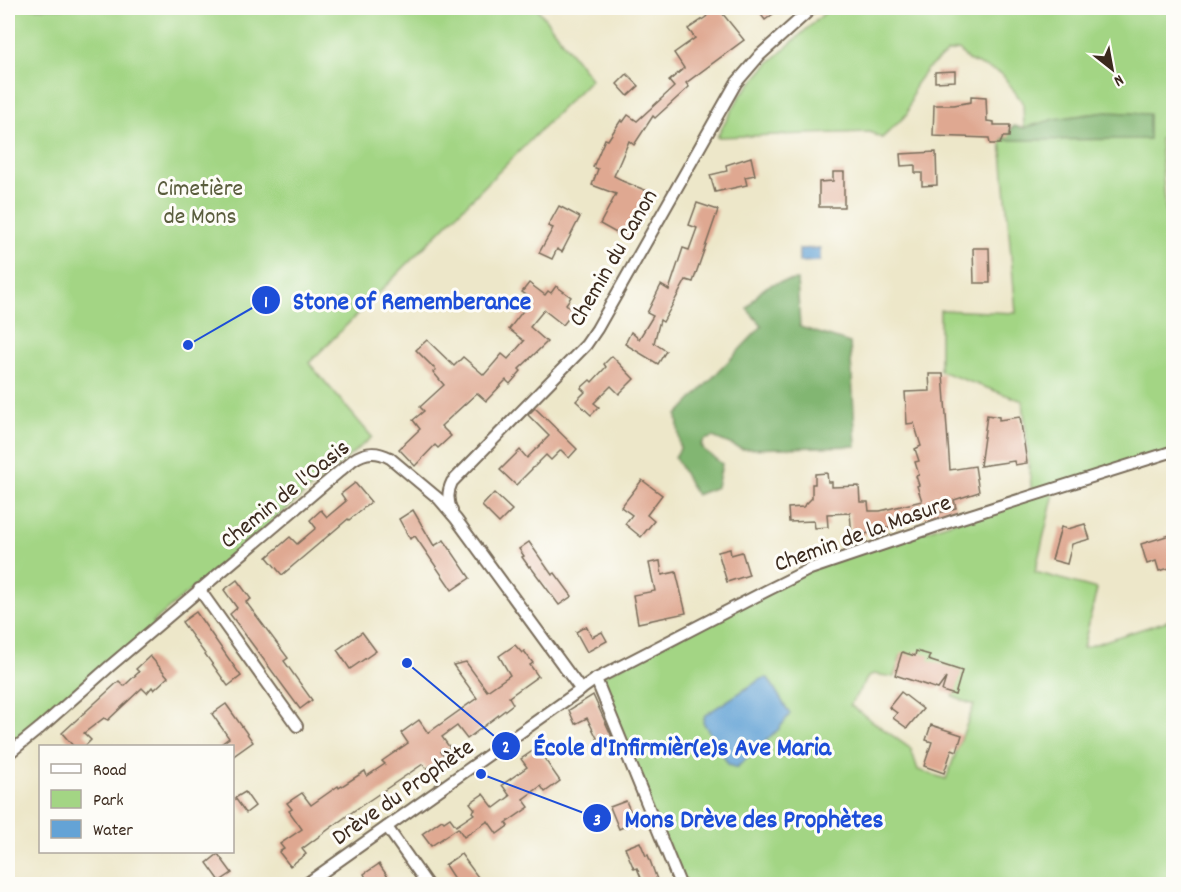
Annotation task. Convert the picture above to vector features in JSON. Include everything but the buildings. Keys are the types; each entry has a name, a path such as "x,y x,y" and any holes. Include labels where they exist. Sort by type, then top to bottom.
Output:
{"street":[{"name":"Chemin du Canon","path":"456,519 448,498 452,482 597,330 736,83 760,55 812,8"},
{"name":"Chemin de la Masure","path":"580,690 596,679 810,569 954,520 1173,451"},
{"name":"Chemin de l'Oasis","path":"8,754 361,454 373,452 381,453 399,465 439,499 580,690"},
{"path":"200,589 297,726"},
{"path":"596,679 680,885"},
{"name":"Drève du Prophète","path":"306,885 580,690"},
{"path":"387,828 427,885"}],"green space":[{"name":"Cimetière de Mons","path":"8,8 537,8 591,79 309,363 372,437 153,622 156,626 8,754"},
{"path":"830,8 1173,8 1173,138 1160,139 1173,301 1173,451 1055,489 1035,572 1097,589 1083,648 1173,619 1173,884 680,884 596,679 810,569 1032,496 1023,401 940,371 940,310 1016,313 1001,140 1149,139 1149,115 1133,113 1086,114 1024,128 1023,103 1002,74 968,60 959,50 948,52 926,70 915,85 907,114 882,138 870,132 717,137 740,96 769,63","holes":["901,655 960,674 953,697 974,705 946,779 918,770 911,749 850,705 868,677 873,674 894,677"]},
{"path":"1106,112 1149,114 1149,139 1001,140 1014,126 1024,128 1055,119"},
{"path":"797,280 800,327 850,343 856,446 742,449 713,437 704,440 701,445 722,464 717,487 696,495 675,457 680,449 677,415 762,326 747,309 762,290 780,282"}],"water":[{"path":"820,248 820,261 799,262 799,249"},
{"path":"768,678 790,714 778,730 736,768 728,764 703,722 705,715 761,679"}],"place":[{"name":"Stone of Rememberance","path":"188,345"},
{"name":"École d'Infirmièr(e)s Ave Maria","path":"407,663"},
{"name":"Mons Drève des Prophètes","path":"481,774"}]}
